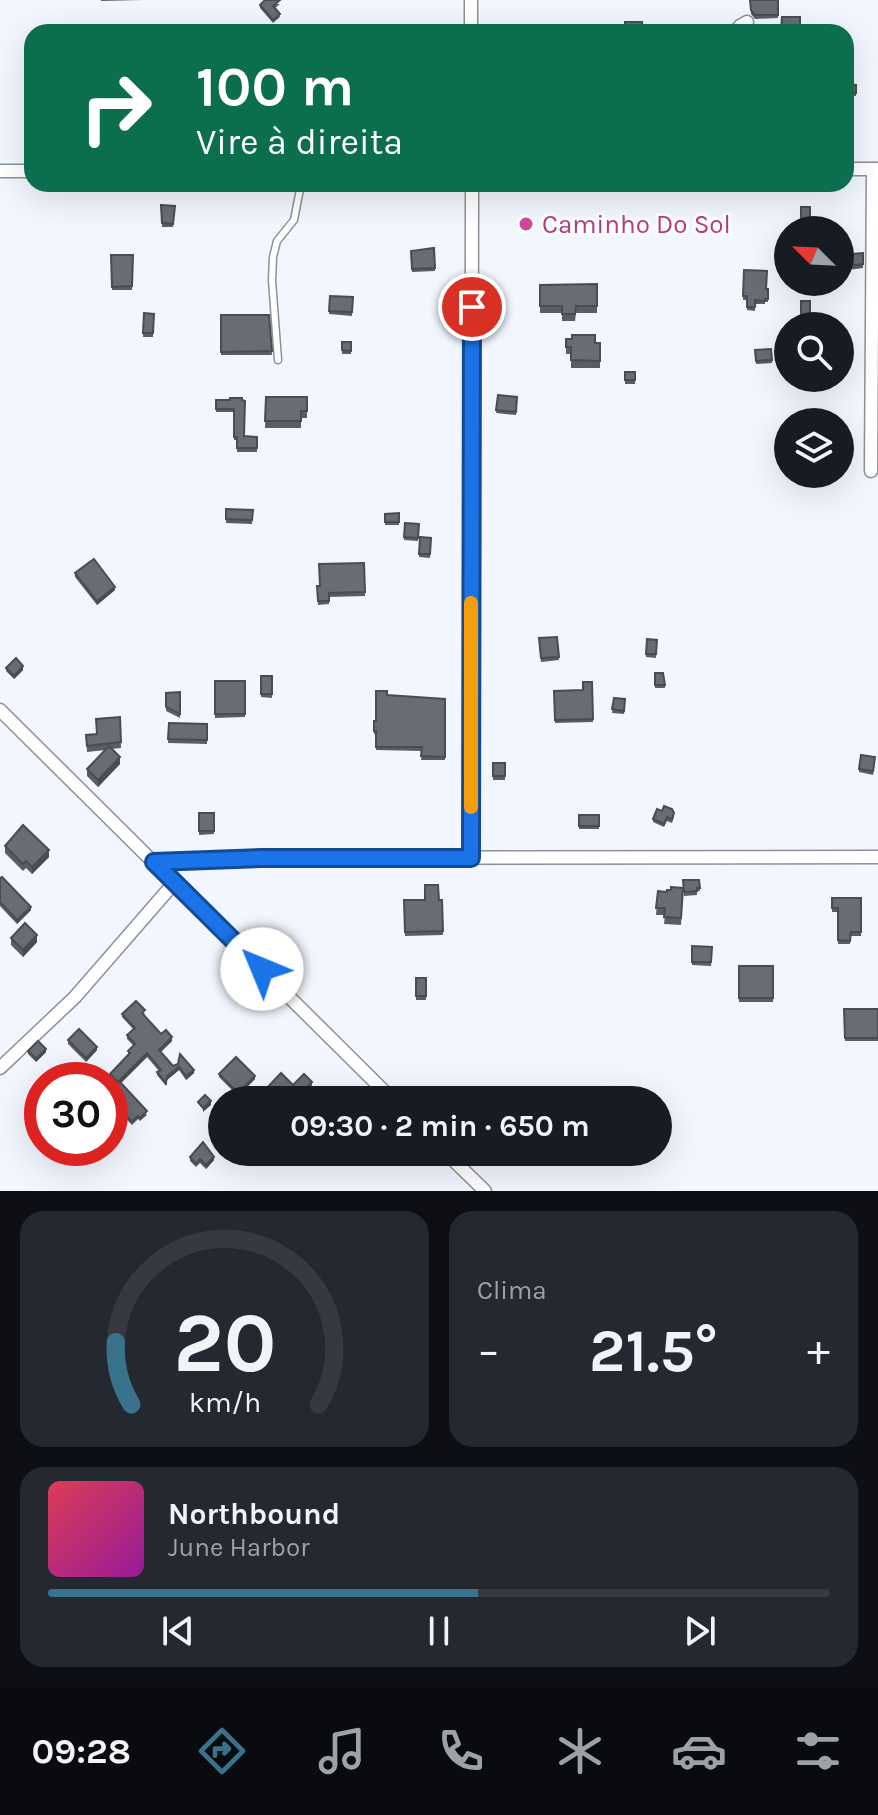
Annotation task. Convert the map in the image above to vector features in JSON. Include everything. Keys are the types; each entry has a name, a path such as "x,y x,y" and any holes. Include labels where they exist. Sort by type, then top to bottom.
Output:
{"street":[{"path":"471,0 471,24"},
{"path":"744,24 747,22"},
{"path":"854,169 876,169 871,471"},
{"path":"0,171 24,171"},
{"path":"471,858 472,192"},
{"path":"0,710 379,1086"},
{"path":"154,862 261,858 878,857"},
{"path":"0,1068 75,997 175,882"},
{"path":"459,1166 485,1191"}],"lane":[{"path":"278,360 273,257 277,241 294,220 300,192"}],"building":[{"path":"265,0 280,0 273,6 280,14 273,20 260,5"},
{"path":"750,0 778,0 778,15 755,15"},
{"path":"782,17 800,17 800,24 782,24"},
{"path":"161,205 175,206 173,224 162,223"},
{"path":"801,207 810,207 810,216 801,216"},
{"path":"434,248 435,268 412,269 411,251"},
{"path":"863,253 863,264 854,265 854,254"},
{"path":"111,255 133,255 132,286 112,287"},
{"path":"744,270 767,271 768,299 755,300 755,307 747,307 747,296 743,296"},
{"path":"597,284 597,306 576,306 575,314 562,314 562,306 540,306 540,285"},
{"path":"330,296 353,297 352,312 329,311"},
{"path":"801,301 810,301 810,312 801,312"},
{"path":"144,313 154,314 153,333 143,333"},
{"path":"221,315 269,315 272,351 221,352"},
{"path":"572,335 595,335 595,343 600,343 600,361 571,360 571,347 566,347 566,339 572,339"},
{"path":"342,342 351,342 351,351 342,350"},
{"path":"771,349 772,360 756,361 755,350"},
{"path":"625,372 635,372 635,380 625,380"},
{"path":"498,395 517,397 516,412 496,410"},
{"path":"266,397 307,397 307,411 301,411 301,421 265,421"},
{"path":"230,398 245,401 244,436 257,437 257,448 237,448 234,409 216,409 216,400"},
{"path":"226,509 253,510 252,520 226,519"},
{"path":"399,513 399,522 385,522 385,514"},
{"path":"405,523 419,524 418,538 404,537"},
{"path":"420,537 431,538 430,554 419,554"},
{"path":"94,559 115,587 97,601 75,573"},
{"path":"364,563 365,592 329,593 329,601 318,601 319,564"},
{"path":"557,637 559,657 541,658 539,638"},
{"path":"647,639 657,640 656,654 646,654"},
{"path":"16,658 23,666 14,676 6,668"},
{"path":"655,673 663,673 665,685 655,685"},
{"path":"261,676 272,676 272,694 261,694"},
{"path":"215,681 245,681 245,714 215,714"},
{"path":"583,682 592,682 593,719 555,720 554,691 583,690"},
{"path":"376,691 387,691 387,695 445,699 445,757 421,756 422,747 376,747"},
{"path":"180,692 180,714 166,707 166,693"},
{"path":"614,698 625,699 624,711 612,709"},
{"path":"120,717 121,742 87,746 86,735 97,734 96,719"},
{"path":"169,723 207,724 207,740 168,739"},
{"path":"109,746 120,757 98,780 87,769"},
{"path":"861,755 875,757 873,771 859,769"},
{"path":"493,763 505,763 505,776 493,776"},
{"path":"664,806 674,813 672,819 667,817 664,824 653,819 657,809 662,811"},
{"path":"199,813 214,813 214,831 199,831"},
{"path":"579,815 599,815 599,826 579,826"},
{"path":"23,825 49,850 32,867 26,861 23,864 5,846"},
{"path":"2,877 31,907 17,920 0,902"},
{"path":"683,880 699,880 700,888 684,892"},
{"path":"425,885 438,885 443,931 405,932 404,900 425,900"},
{"path":"671,887 683,888 681,918 664,917 665,908 656,908 658,891 667,892"},
{"path":"832,898 861,898 861,932 851,932 850,941 838,940 838,908 832,908"},
{"path":"25,923 37,935 23,950 11,938"},
{"path":"692,946 712,947 711,962 692,962"},
{"path":"739,966 773,966 773,998 739,998"},
{"path":"416,978 426,978 426,996 416,996"},
{"path":"136,1001 145,1010 142,1013 161,1034 166,1030 172,1037 159,1050 173,1066 178,1064 180,1054 194,1070 186,1076 179,1067 167,1076 166,1083 157,1072 161,1070 147,1053 128,1072 128,1062 121,1062 135,1044 127,1035 135,1028 122,1014"},
{"path":"844,1009 878,1009 878,1038 845,1038"},
{"path":"79,1029 97,1047 86,1058 68,1040"},
{"path":"38,1041 46,1049 36,1059 28,1051"},
{"path":"236,1057 255,1076 245,1086 231,1086 219,1074"},
{"path":"281,1073 293,1085 304,1074 312,1082 308,1086 269,1086"},
{"path":"128,1091 147,1111 132,1122 128,1118"},
{"path":"205,1095 208,1098 208,1104 203,1108 198,1102"},
{"path":"203,1142 208,1149 208,1163 206,1165 200,1159 196,1164 190,1157"}],"slow traffic":[{"path":"471,603 471,807"}],"place":[{"name":"Caminho Do Sol","path":"526,224"}],"route":[{"path":"262,969 154,862 261,858 471,858 472,307"}]}
